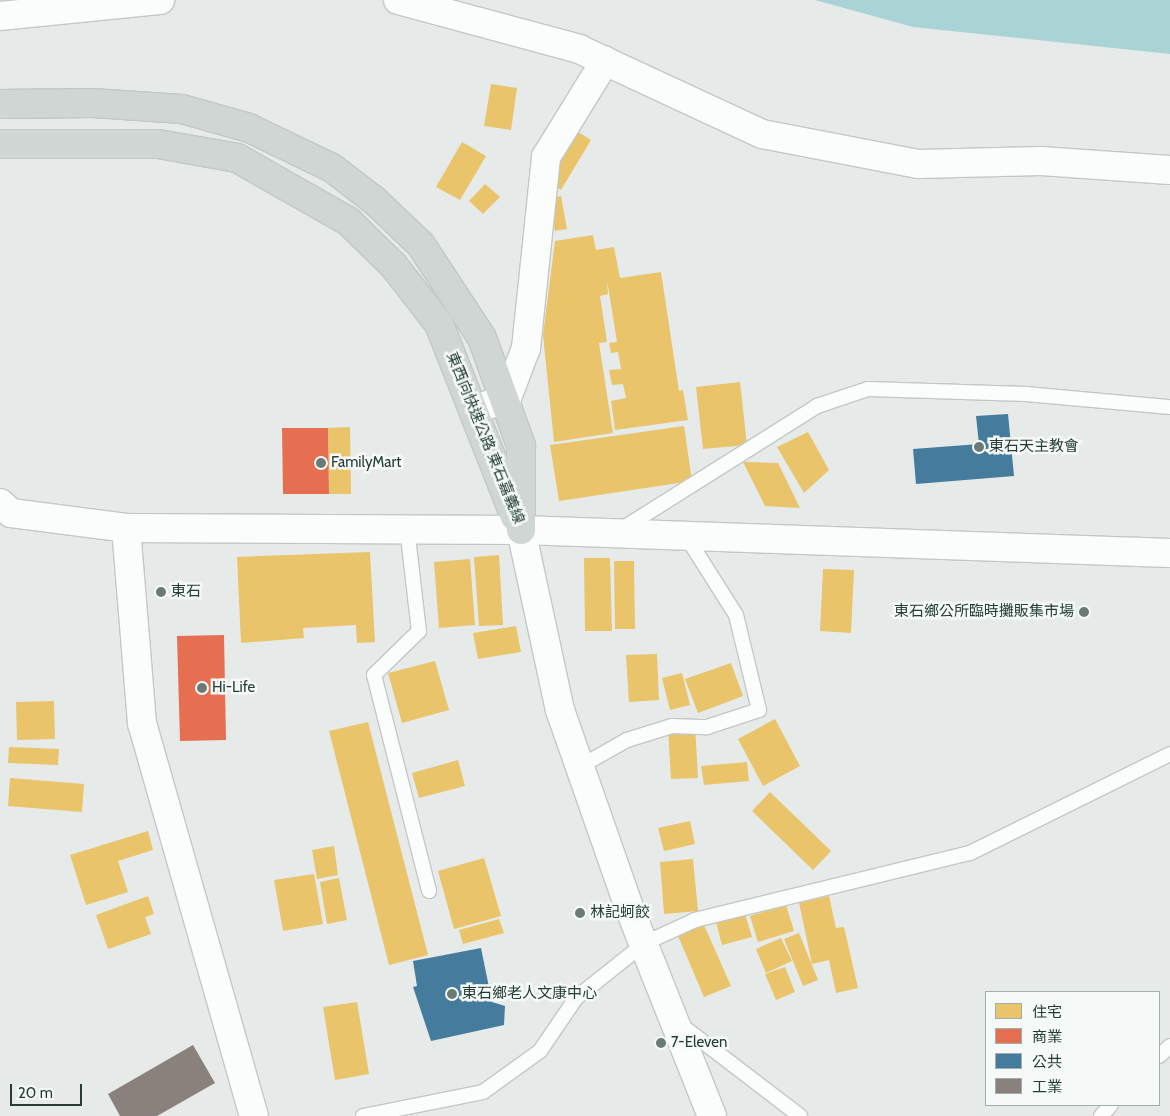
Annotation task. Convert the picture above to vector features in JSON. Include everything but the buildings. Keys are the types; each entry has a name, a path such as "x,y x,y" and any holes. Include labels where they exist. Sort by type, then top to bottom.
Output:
{"main road":[{"name":"東西向快速公路 東石嘉義線","path":"0,104 94,103 182,109 249,128 332,168 420,245 482,338 507,398 522,446 521,530"},
{"name":"東西向快速公路 東石嘉義線","path":"0,144 158,144 238,158 292,187 348,221 394,266 439,324 521,530"}],"street":[{"path":"0,16 160,0"},
{"path":"398,0 579,49 762,134 918,164 1041,161 1170,170"},
{"path":"474,410 507,398 526,348 546,157 605,61"},
{"path":"4,510 126,528 521,530 1170,553"},
{"path":"126,528 142,723 254,1116"},
{"path":"521,530 560,710 645,943 712,1116"}],"lane":[{"path":"615,534 817,406 868,389 1026,394 1170,407"},
{"path":"407,528 419,631 374,675 429,891"},
{"path":"582,766 627,740 672,726 708,727 759,710 736,615 686,536"},
{"path":"363,1116 483,1092 540,1051 576,998 645,943 695,920 970,853 1170,754"},
{"path":"674,1020 800,1116"},
{"path":"1160,1055 1170,1046"},
{"path":"1101,1116 1110,1106"}],"water":[{"path":"815,0 1170,0 1170,54 913,27"}],"place":[{"name":"東石天主教會","path":"979,447"},
{"name":"FamilyMart","path":"321,463"},
{"name":"東石","path":"161,592"},
{"name":"東石鄉公所臨時攤販集市場","path":"1084,612"},
{"name":"Hi-Life","path":"202,688"},
{"name":"林記蚵餃","path":"580,913"},
{"name":"東石鄉老人文康中心","path":"452,994"},
{"name":"7-Eleven","path":"661,1043"}]}
